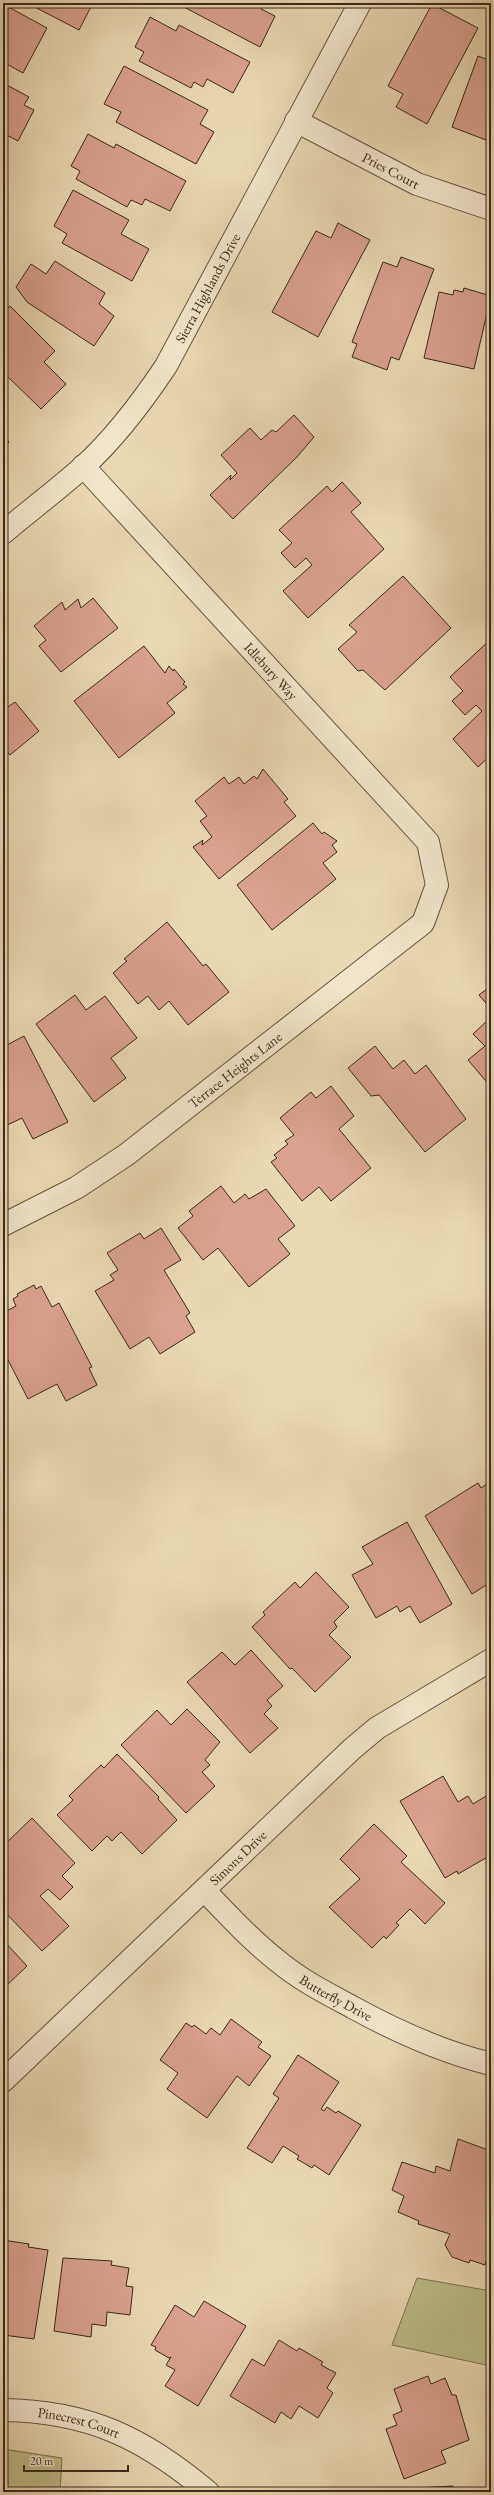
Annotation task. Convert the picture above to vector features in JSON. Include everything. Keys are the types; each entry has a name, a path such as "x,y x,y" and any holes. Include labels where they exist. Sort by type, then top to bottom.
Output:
{"street":[{"name":"Sierra Highlands Drive","path":"3,533 83,466 129,417 166,366 360,3"},
{"name":"Pries Court","path":"296,121 417,184 491,209"},
{"name":"Idlebury Way","path":"83,466 428,842 438,885"},
{"name":"Terrace Heights Lane","path":"3,1225 76,1188 126,1155 423,923 438,885"},
{"name":"Simons Drive","path":"3,2081 377,1728 491,1660"},
{"name":"Butterfly Drive","path":"205,1891 246,1934 279,1963 307,1982 397,2031 433,2047 491,2064"},
{"name":"Pinecrest Court","path":"3,2410 23,2410 79,2418 130,2438 173,2463 208,2492"}],"green space":[{"path":"417,2278 491,2291 491,2366 392,2345"},
{"path":"3,2449 62,2458 60,2492 3,2492"}],"building":[{"path":"27,3 93,3 79,30"},
{"path":"181,3 264,3 261,9 275,16 260,47 180,5"},
{"path":"3,4 47,28 23,73 3,62"},
{"path":"432,4 478,28 427,124 396,107 403,94 388,86"},
{"path":"150,17 176,31 179,25 250,62 233,93 207,79 203,87 194,82 191,88 139,61 144,52 135,47"},
{"path":"478,56 491,61 491,133 489,132 486,140 452,127"},
{"path":"124,66 208,110 200,124 214,132 196,164 116,122 121,112 104,104"},
{"path":"3,83 29,97 24,105 34,110 18,141 3,133"},
{"path":"88,134 114,148 116,144 186,181 170,211 145,199 142,205 131,200 127,207 76,179 80,171 71,166"},
{"path":"73,190 129,220 121,234 149,249 132,281 62,243 67,234 54,226"},
{"path":"338,223 370,240 318,337 272,312 316,231 331,238"},
{"path":"401,257 434,269 399,360 391,357 387,370 352,357 357,344 352,342 383,262 397,267"},
{"path":"55,261 105,293 99,304 114,316 94,346 27,302 16,287 31,264 46,274"},
{"path":"464,288 491,296 474,369 424,358 439,292 453,295 454,290 463,292"},
{"path":"10,306 55,351 44,362 66,384 41,409 3,372 3,313"},
{"path":"294,415 314,437 297,457 233,519 210,495 231,475 230,480 237,473 221,455 250,428 261,440 272,430 276,432"},
{"path":"3,435 9,442 3,447"},
{"path":"342,482 361,503 351,512 384,549 308,618 283,591 312,565 306,558 295,568 281,553 292,543 279,530 327,486 332,492"},
{"path":"403,576 451,628 385,690 363,670 358,671 338,649 357,632 349,625"},
{"path":"93,598 118,628 61,672 39,646 46,640 34,626 62,602 65,610 78,599 81,608"},
{"path":"491,639 491,755 478,767 453,739 482,711 476,705 465,715 452,701 463,691 450,677"},
{"path":"144,646 165,673 169,666 173,671 174,669 185,682 183,684 187,687 167,703 175,713 119,758 74,701"},
{"path":"15,702 39,731 10,755 3,747 3,707 5,709"},
{"path":"263,769 288,799 284,802 296,816 219,879 193,847 203,840 202,845 212,837 200,821 207,816 195,801 224,777 229,784 239,777 244,784 254,776 257,779"},
{"path":"313,823 322,834 324,832 337,841 332,845 337,852 323,863 336,879 272,930 237,885"},
{"path":"167,922 203,966 206,964 229,992 188,1025 169,1001 159,1010 148,996 138,1004 113,973 127,961 124,959"},
{"path":"491,986 491,1009 479,995"},
{"path":"75,995 86,1010 105,996 137,1038 111,1058 126,1078 94,1102 36,1024"},
{"path":"488,1020 491,1024 491,1087 468,1060 485,1046 473,1034"},
{"path":"24,1036 68,1122 33,1139 22,1118 3,1127 3,1047"},
{"path":"375,1046 393,1069 404,1060 415,1074 426,1065 466,1119 425,1152 379,1095 371,1096 348,1068"},
{"path":"331,1086 354,1116 339,1129 371,1168 331,1201 319,1187 302,1201 271,1162 277,1158 274,1155 288,1144 285,1141 294,1135 280,1118 311,1092 316,1098"},
{"path":"221,1186 234,1203 245,1194 249,1199 266,1189 295,1226 278,1239 290,1254 249,1287 218,1248 203,1260 178,1228 193,1216 189,1211"},
{"path":"161,1228 181,1260 164,1270 190,1313 186,1316 195,1332 160,1354 149,1337 130,1349 95,1291 114,1280 110,1275 118,1270 107,1253 140,1233 144,1239"},
{"path":"34,1285 36,1289 41,1286 52,1307 59,1303 92,1367 89,1368 97,1385 66,1401 57,1384 28,1399 7,1358 3,1361 3,1313 16,1306 13,1299 18,1296 17,1294"},
{"path":"491,1481 491,1582 472,1594 425,1516 478,1483 481,1488"},
{"path":"407,1522 452,1604 420,1623 410,1606 400,1612 397,1606 376,1618 352,1575 373,1564 362,1547"},
{"path":"316,1572 349,1607 334,1622 337,1627 329,1635 351,1657 315,1692 292,1668 290,1669 252,1627 265,1615 263,1612 295,1582 300,1588"},
{"path":"251,1650 283,1686 267,1700 272,1706 264,1714 278,1728 250,1753 187,1682 222,1652 235,1665"},
{"path":"187,1709 220,1742 205,1760 210,1765 202,1772 215,1786 186,1813 121,1745 157,1710 171,1725"},
{"path":"117,1754 159,1797 158,1799 177,1820 142,1854 121,1832 112,1841 107,1836 92,1851 57,1815 73,1800 69,1796 101,1765 104,1768"},
{"path":"443,1776 458,1802 468,1796 473,1804 491,1793 491,1855 458,1874 457,1871 445,1878 400,1801"},
{"path":"32,1818 75,1863 62,1876 73,1887 60,1900 48,1889 40,1896 69,1926 42,1951 3,1910 3,1846"},
{"path":"374,1824 407,1856 401,1862 445,1903 425,1924 410,1909 396,1923 399,1925 386,1939 384,1936 372,1948 329,1907 360,1879 340,1859"},
{"path":"3,1940 27,1966 3,1989"},
{"path":"231,2019 262,2042 258,2047 271,2056 249,2086 237,2076 207,2118 167,2089 178,2073 160,2060 186,2023 192,2027 194,2025 206,2034 211,2028 220,2035"},
{"path":"298,2055 339,2082 321,2109 324,2111 327,2107 336,2113 338,2111 361,2125 329,2175 314,2165 312,2168 297,2159 299,2156 283,2146 272,2163 247,2148 279,2098 273,2094"},
{"path":"458,2139 491,2151 491,2191 486,2213 491,2214 488,2224 491,2225 491,2246 485,2265 470,2260 469,2263 452,2257 445,2245 450,2234 418,2224 419,2221 398,2212 404,2196 392,2190 402,2162 435,2173 436,2166 450,2171"},
{"path":"3,2240 29,2244 28,2247 48,2250 34,2339 3,2335"},
{"path":"63,2258 112,2261 111,2265 129,2268 126,2286 133,2287 130,2315 107,2312 106,2326 92,2324 91,2337 54,2331"},
{"path":"204,2301 246,2326 198,2406 165,2386 175,2370 166,2365 171,2357 169,2358 155,2350 156,2347 151,2345 175,2305 194,2317"},
{"path":"279,2340 297,2351 299,2348 323,2362 321,2365 336,2373 327,2388 333,2393 318,2418 299,2406 291,2419 281,2412 275,2423 230,2396 252,2359 264,2366"},
{"path":"428,2376 431,2384 445,2378 452,2395 456,2395 469,2440 441,2451 446,2463 404,2479 386,2429 397,2425 393,2415 402,2411 394,2389"},
{"path":"453,2486 454,2492 416,2492 416,2488"}]}
